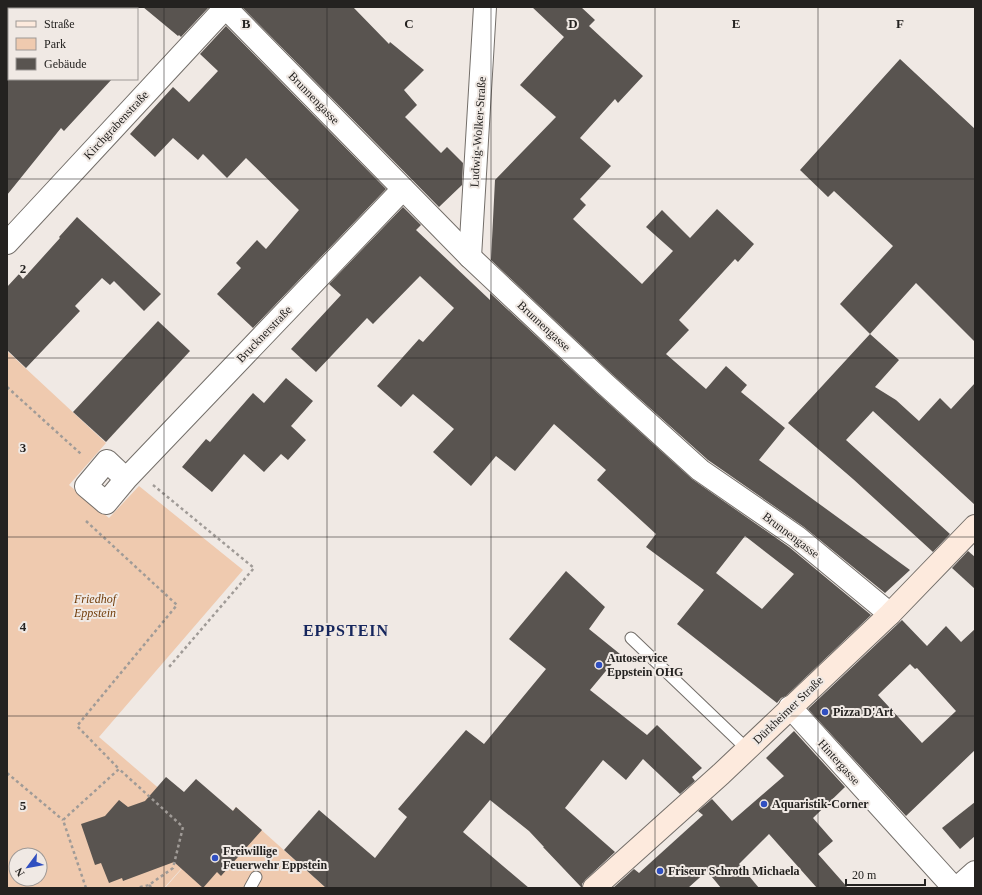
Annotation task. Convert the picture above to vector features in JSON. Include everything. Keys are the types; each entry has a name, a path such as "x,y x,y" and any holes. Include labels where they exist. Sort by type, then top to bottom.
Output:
{"main road":[{"name":"Dürkheimer Straße","path":"594,888 721,774 790,707 890,614 975,526"}],"street":[{"name":"Brunnengasse","path":"226,7 470,257 605,384 700,470 797,537 890,614"},
{"name":"Kirchgrabenstraße","path":"7,243 226,7"},
{"name":"Ludwig-Wolker-Straße","path":"470,257 485,7"},
{"name":"Brucknerstraße","path":"96,494 106,503 130,474 403,189"},
{"path":"96,494 86,486 107,462 130,474"},
{"name":"Hintergasse","path":"790,707 954,888"},
{"path":"957,888 975,872"}],"lane":[{"path":"631,638 747,749"},
{"path":"250,888 256,877"}],"path":[{"path":"7,387 99,470"},
{"path":"130,474 254,568 170,667"},
{"path":"96,494 80,515 177,605 76,726 119,769 183,827 173,868 149,885 137,888"},
{"path":"64,820 119,769"},
{"path":"7,773 64,820 86,888"},
{"path":"149,885 152,888"}],"green space":[{"name":"Friedhof Eppstein","path":"7,351 106,443 69,485 109,518 139,486 243,570 99,737 212,834 164,888 7,888"},
{"path":"236,807 326,888 165,888"}],"building":[{"path":"143,7 209,7 181,37"},
{"path":"242,7 353,7 389,44 390,42 424,70 404,90 417,105 405,117 441,153 447,147 463,163 462,185 439,207"},
{"path":"532,7 581,7 595,20 589,26 643,76 618,103 615,99 580,138 611,166 580,199 586,205 573,219 642,284 673,251 646,227 662,210 690,238 717,209 754,244 738,262 735,259 679,320 689,330 666,354 706,389 726,366 747,385 741,392 785,428 759,460 910,570 885,593 804,527 708,460 613,375 491,260 495,180 556,117 520,85 564,37"},
{"path":"226,26 386,189 253,328 217,294 241,268 236,263 257,240 266,249 299,210 246,158 227,178 203,154 198,160 173,138 155,157 130,134 173,87 189,102 218,71 200,54"},
{"path":"900,59 975,129 975,342 916,283 870,334 840,304 893,246 834,191 828,197 800,170"},
{"path":"7,79 111,80 64,131 61,128 7,195"},
{"path":"403,207 421,225 416,230 490,300 490,293 692,479 789,547 871,615 777,703 677,624 704,590 646,547 656,534 597,480 606,470 554,424 515,471 496,456 471,486 433,452 454,429 413,394 401,407 377,386 419,339 423,342 454,308 420,276 373,324 367,318 316,372 291,349 341,295 329,284","holes":["745,536 794,574 762,609 716,573"]},
{"path":"77,217 161,294 144,311 114,281 110,285 102,278 75,306 80,311 26,368 7,350 7,287 19,274 23,279"},
{"path":"158,321 190,351 106,442 73,412"},
{"path":"870,334 899,360 875,387 896,400 919,421 940,398 951,409 975,383 975,505 873,411 846,440 950,534 933,552 853,479 788,423"},
{"path":"286,378 313,401 291,426 306,440 288,460 281,454 264,472 244,454 212,492 182,467 206,439 210,442 253,393 264,403"},
{"path":"968,551 975,557 975,589 952,568"},
{"path":"566,571 605,607 589,629 620,654 590,690 647,735 657,725 702,768 692,777 695,781 680,794 643,759 626,780 603,760 565,808 615,852 586,879 582,884 582,888 529,831 490,800 463,832 529,888 326,888 284,850 319,810 375,858 407,817 398,809 466,730 484,744 546,669 509,639"},
{"path":"902,620 927,646 946,626 961,642 975,629 975,750 906,816 808,709","holes":["910,664 915,669 917,668 956,711 922,743 878,695"]},
{"path":"794,731 845,787 813,818 833,841 818,854 848,888 817,888 769,834 739,864 759,888 721,888 707,871 688,888 613,888 634,869 639,873 703,815 698,811 712,799 732,821 784,776 766,758"},
{"path":"166,777 184,792 196,779 233,811 236,807 262,830 221,876 217,872 203,888 174,862 123,881 122,878 109,883 101,863 95,865 81,824 105,816 119,800 128,807 145,801"},
{"path":"975,802 975,836 960,849 942,828"}],"place":[{"name":"Autoservice Eppstein OHG","path":"599,665"},
{"name":"Pizza D'Art","path":"825,712"},
{"name":"Aquaristik-Corner","path":"764,804"},
{"name":"Freiwillige Feuerwehr Eppstein","path":"215,858"},
{"name":"Friseur Schroth Michaela","path":"660,871"}],"district":[{"name":"EPPSTEIN","path":"346,630"}]}
